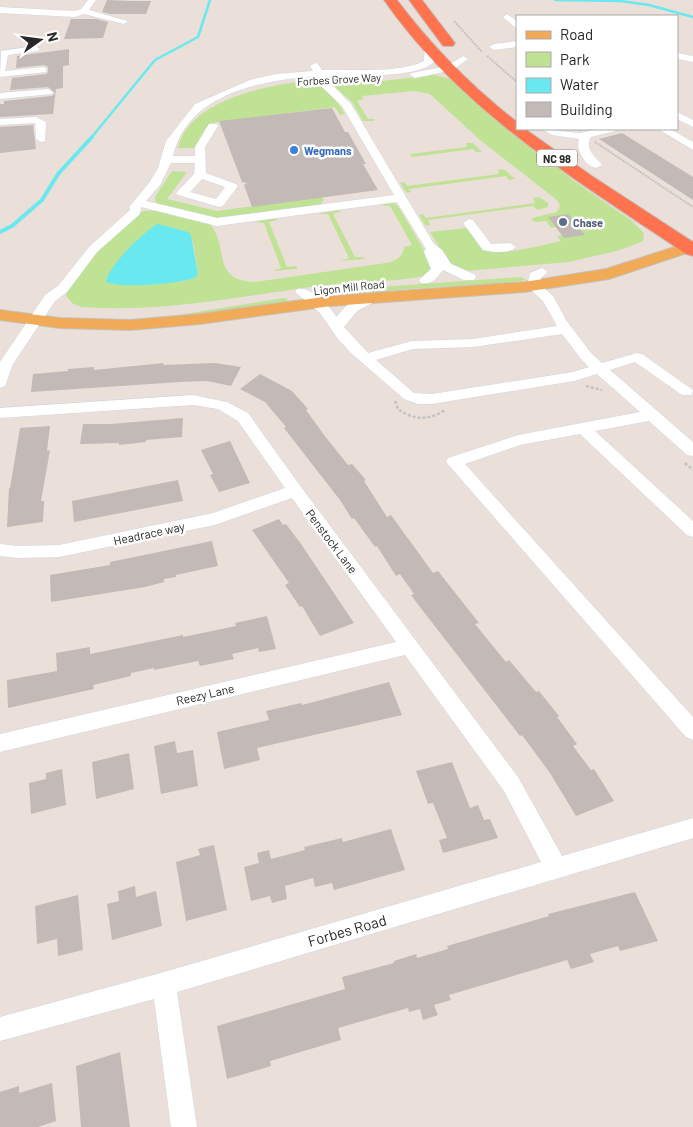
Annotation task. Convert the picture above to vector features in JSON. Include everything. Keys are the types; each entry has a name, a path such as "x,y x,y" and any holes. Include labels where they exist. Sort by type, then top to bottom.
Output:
{"highway":[{"name":"NC 98","path":"390,0 404,19 430,46 462,65"},
{"path":"408,0 427,18"},
{"name":"NC 98","path":"415,0 462,65 516,127"},
{"name":"NC 98","path":"519,130 523,135 689,240"},
{"name":"NC 98","path":"546,130 612,176"},
{"path":"650,202 689,240"}],"main road":[{"name":"Ligon Mill Road","path":"0,315 41,311 154,311 218,305 302,292 469,277 584,278 629,268 689,240"},
{"name":"Ligon Mill Road","path":"0,304 104,325 157,323 538,279 601,260 689,240"}],"street":[{"path":"21,10 31,0"},
{"path":"84,11 92,0"},
{"path":"0,10 65,14 84,11 124,21"},
{"path":"507,17 516,25"},
{"path":"494,47 516,44"},
{"name":"Forbes Grove Way","path":"0,383 6,364 41,311 60,294 87,256 136,211 138,205 154,185 166,160 171,141 178,129 199,106 235,89 276,78 417,68 429,62 430,46"},
{"path":"35,49 4,53 0,72 43,70"},
{"path":"678,56 693,59"},
{"path":"313,62 319,76 346,104 429,246 430,254 437,269 426,280"},
{"name":"Forbes Grove Way","path":"188,119 220,102 245,92 319,76 402,76 462,65"},
{"path":"0,96 48,92"},
{"path":"678,116 693,124"},
{"path":"0,122 36,120 41,122 41,139"},
{"path":"200,175 200,147 213,126"},
{"path":"548,130 567,136 588,137"},
{"path":"596,165 581,142 588,137 608,130"},
{"path":"666,130 693,147"},
{"path":"166,160 201,159"},
{"path":"138,205 225,222 401,198"},
{"path":"469,223 487,247 510,247"},
{"path":"429,246 438,252 446,267 469,277"},
{"path":"548,299 555,289 584,278"},
{"path":"538,279 540,294 548,299 565,329 586,356 693,451"},
{"path":"302,292 318,303 338,326 343,336 365,358 409,396 418,399 432,399 574,376 638,357 687,392"},
{"path":"338,326 344,315 357,303 372,297"},
{"path":"365,358 412,345 473,343 565,329"},
{"name":"Penstock Lane","path":"0,413 193,400 222,405 243,418 294,491 411,646 511,784 557,869"},
{"path":"653,415 518,440 454,462 693,731"},
{"path":"582,428 693,532"},
{"name":"Headrace way","path":"0,550 18,552 59,551 214,519 294,491"},
{"name":"Reezy Lane","path":"0,743 411,646"},
{"name":"Forbes Road","path":"0,1029 164,984 693,828"},
{"path":"164,984 184,1127"}],"path":[{"path":"588,137 693,207"}],"green space":[{"path":"435,75 451,79 574,181 632,221 644,233 643,241 620,250 569,262 466,271 452,268 430,232 466,228 480,247 490,251 510,251 533,247 561,241 557,236 562,235 556,227 551,228 546,221 536,222 532,220 532,218 557,212 560,205 557,200 480,140 430,94 414,91 362,96 363,99 357,101 368,119 375,119 373,121 363,121 352,102 333,85 344,80 382,81"},
{"path":"307,81 318,85 329,93 345,114 340,115 335,107 211,123 205,129 196,148 178,148 185,132 197,118 213,107 252,91"},
{"path":"466,143 473,143 482,152 476,152 473,149 412,157 410,154 467,147"},
{"path":"498,170 505,170 515,179 509,180 506,176 409,189 411,192 407,193 400,183 404,182 407,186 499,174"},
{"path":"172,171 187,172 167,199 217,211 322,197 324,201 321,202 323,206 220,219 156,203 155,197"},
{"path":"539,197 548,203 548,207 538,210 533,206 428,220 429,226 425,225 419,215 423,214 426,218 535,203 533,198"},
{"path":"393,203 398,206 434,267 425,276 327,285 204,302 143,308 81,307 72,303 66,296 69,286 86,263 109,239 140,212 165,212 210,224 216,233 226,269 241,280 255,282 396,260 401,256 404,247 412,245 390,206 380,205","holes":["155,226 193,242 198,273 196,277 183,281 131,285 122,256"]},
{"path":"342,211 333,214 355,257 363,257 365,259 340,261 349,258 328,214 318,214"},
{"path":"275,218 277,220 269,222 287,267 296,266 298,268 296,269 272,271 281,268 264,223 254,222"},
{"path":"521,277 526,280 323,297 320,295 330,292 379,287"},
{"path":"284,298 288,302 172,318 172,316"}],"water":[{"path":"158,224 188,232 191,235 198,274 196,277 178,282 151,285 124,285 106,282 113,267 127,250"}],"building":[{"path":"107,0 151,1 146,14 110,14 102,12"},
{"path":"71,19 96,19 108,22 103,38 64,39"},
{"path":"69,49 69,65 63,66 63,88 56,89 53,114 0,117 0,104 4,104 4,101 52,96 55,93 48,87 10,90 12,78 46,74 48,72 48,67 44,65 16,68 17,56"},
{"name":"Wegmans","path":"332,108 366,164 363,164 378,190 252,207 244,185 247,183 242,182 219,121"},
{"path":"33,125 36,149 0,153 0,127"},
{"path":"622,133 693,177 693,200 599,139"},
{"name":"Chase","path":"568,214 585,235 564,238 548,217"},
{"path":"164,363 163,365 215,363 241,367 231,386 207,381 31,392 33,374 68,371 68,369 94,367 94,370"},
{"path":"260,374 292,391 308,409 306,410 348,465 352,464 366,480 364,481 387,517 391,515 433,573 438,571 479,623 475,624 506,662 509,660 536,692 539,691 559,716 557,717 577,744 573,746 591,770 594,769 614,801 576,816 550,773 522,735 520,736 420,607 411,595 414,594 400,574 396,576 377,546 375,547 354,518 352,519 340,500 284,428 286,427 265,402 240,389"},
{"path":"183,418 182,437 146,440 146,442 119,445 119,443 80,444 83,424 110,424"},
{"path":"50,426 47,451 50,450 41,501 44,501 43,522 7,527 9,488 20,428"},
{"path":"230,441 250,483 219,492 210,475 213,474 201,450"},
{"path":"178,480 183,501 74,522 72,501"},
{"path":"279,519 283,525 286,524 301,544 354,623 320,636 302,606 300,607 285,585 289,583 252,530"},
{"path":"212,541 218,566 176,575 176,577 164,579 164,582 145,587 51,602 50,575 110,565 110,562"},
{"path":"267,616 276,649 259,652 258,648 232,654 234,659 200,666 198,661 131,673 131,676 93,685 94,689 8,708 7,680 57,671 56,653 90,647 90,654 236,626 235,623"},
{"path":"389,682 402,715 257,748 260,760 224,769 217,732 269,720 266,711 301,703 302,705"},
{"path":"175,741 177,753 193,750 198,786 161,794 154,746"},
{"path":"129,753 134,789 96,799 92,762"},
{"path":"452,762 470,808 478,805 484,820 490,819 498,838 443,853 439,840 447,838 433,803 428,804 416,771"},
{"path":"62,769 66,805 31,814 29,783 46,779 46,773"},
{"path":"391,829 405,870 334,890 332,883 315,887 313,878 285,886 287,899 272,903 270,896 251,901 244,867 259,863 257,853 269,850 271,859 305,850 304,847 342,838 343,842"},
{"path":"214,845 227,910 186,921 176,862 200,855 198,849"},
{"path":"135,886 136,897 156,891 162,926 112,940 107,904 119,901 118,891"},
{"path":"635,892 658,941 620,951 618,946 590,954 594,962 571,969 567,960 449,995 451,1000 434,1005 438,1015 423,1020 420,1009 409,1012 408,1008 338,1028 341,1040 270,1061 271,1066 227,1079 217,1026 345,989 342,977 394,963 394,961 416,954 417,958 448,949 447,946 549,916 548,914"},
{"path":"78,895 83,950 58,956 57,939 37,944 35,906"},
{"path":"120,1052 130,1127 81,1127 76,1066"},
{"path":"52,1083 56,1121 38,1127 0,1127 0,1092 19,1086 19,1093"}],"waterway":[{"path":"91,138 155,60 198,37 210,0"},
{"path":"555,0 621,1 649,5 693,17"},
{"path":"0,232 12,226 42,200 58,174 92,137"}],"place":[{"name":"Wegmans","path":"294,150"},
{"name":"Chase","path":"563,222"}]}
